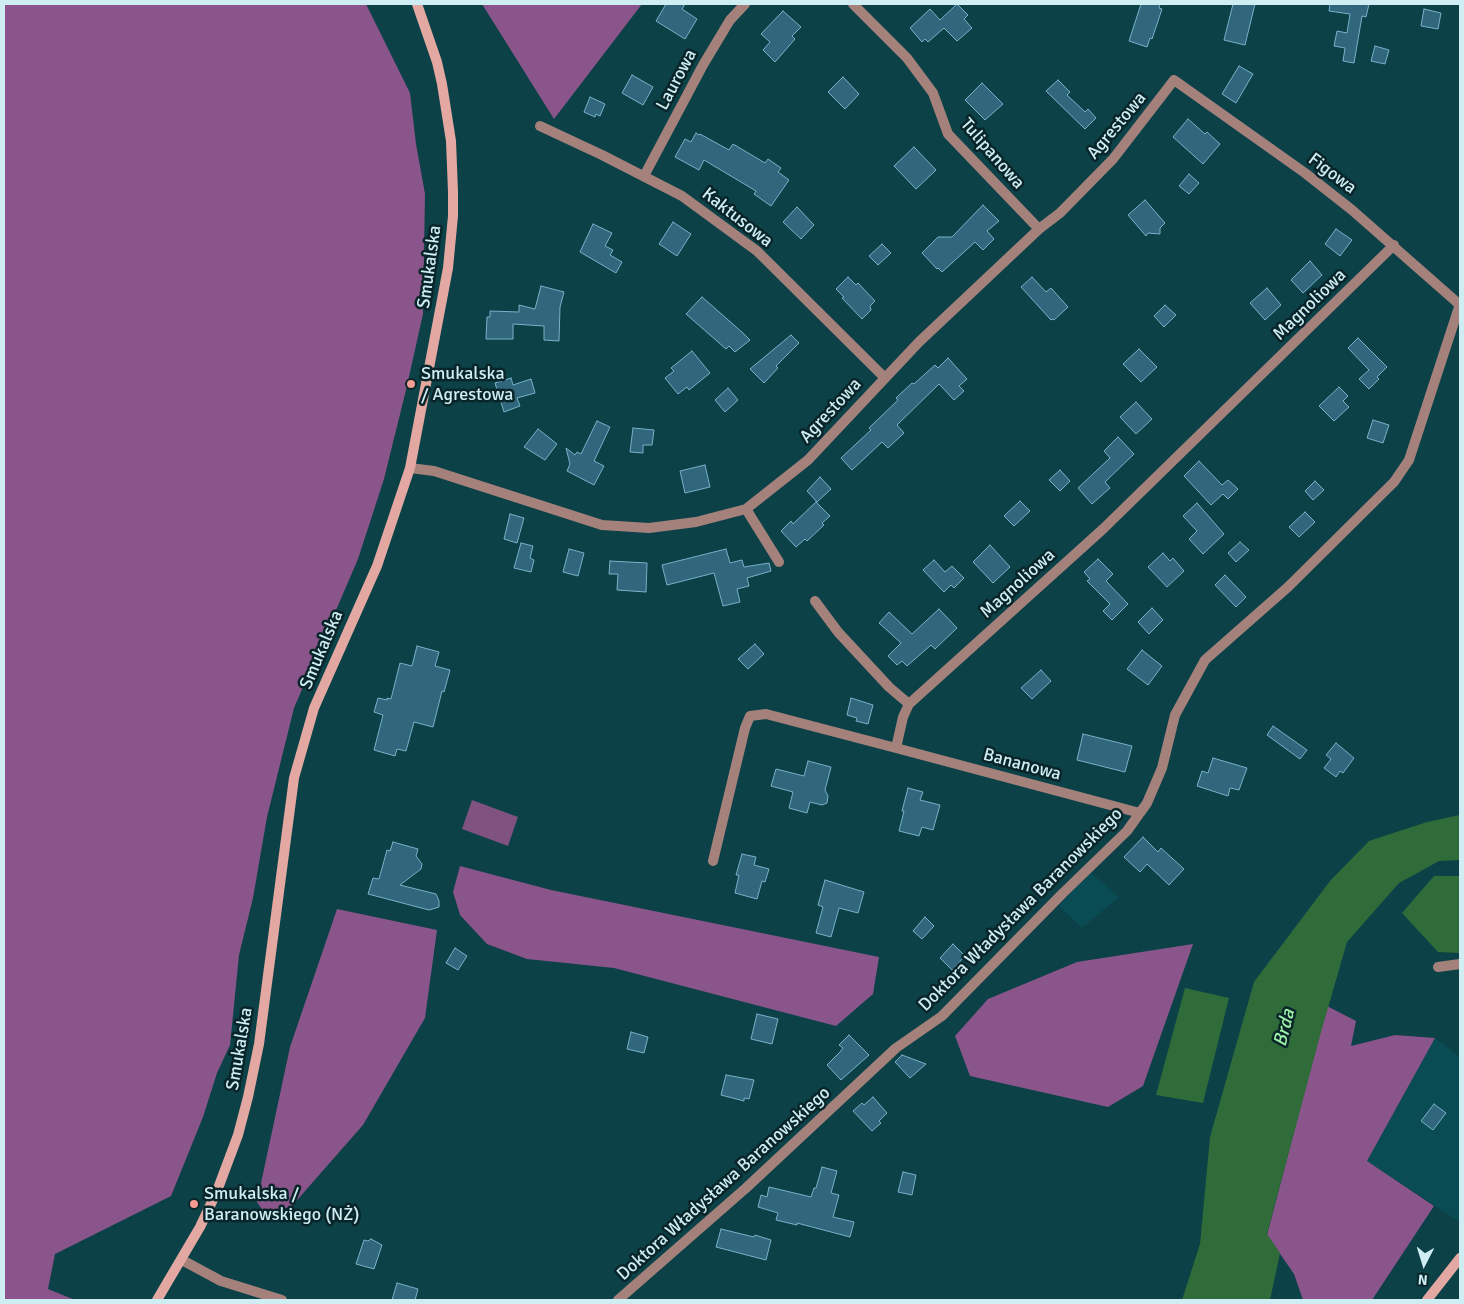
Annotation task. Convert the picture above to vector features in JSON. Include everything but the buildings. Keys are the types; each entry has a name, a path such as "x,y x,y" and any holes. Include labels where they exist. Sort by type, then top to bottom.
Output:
{"street":[{"name":"Smukalska","path":"157,1300 182,1260 200,1226 225,1171 238,1135 259,1044 292,792 306,736 314,708 377,566 410,468 448,268 453,216 453,168 448,113 437,62 417,4"},
{"name":"Laurowa","path":"644,176 703,65 730,20 746,4"},
{"name":"Tulipanowa","path":"853,4 907,58 923,79 933,93 948,134 998,188 1040,229"},
{"name":"Agrestowa","path":"410,468 434,472 602,525 649,528 696,522 746,509 808,460 919,342 1040,229 1060,213 1113,159 1174,80"},
{"name":"Figowa","path":"1174,80 1305,173 1394,245 1460,305"},
{"name":"Kaktusowa","path":"540,126 682,196 757,252 885,378"},
{"name":"Magnoliowa","path":"896,748 903,717 909,704 1103,529 1394,245"},
{"name":"Doktora Władysława Baranowskiego","path":"618,1300 746,1188 896,1048 942,1016 1127,831 1147,803 1162,768 1175,715 1205,660 1288,588 1394,482 1409,460 1460,305"},
{"path":"746,509 779,562"},
{"path":"815,601 844,639 889,687 909,704"},
{"path":"713,861 745,728 750,716 766,714 896,748"},
{"name":"Bananowa","path":"896,748 1140,813"},
{"path":"1438,967 1460,964"},
{"path":"1428,1300 1460,1258"},
{"path":"182,1260 221,1281 282,1300"}],"shaded area":[{"path":"4,4 366,4 410,93 416,144 425,194 423,314 406,390 384,479 358,559 294,708 267,817 253,898 239,955 230,1045 217,1073 203,1117 171,1196 55,1254 48,1289 75,1300 4,1300"},
{"path":"482,4 642,4 554,119"},
{"path":"472,800 518,817 508,846 462,829"},
{"path":"460,866 551,890 879,957 873,994 836,1026 614,968 527,959 487,944 460,915 453,892"},
{"path":"1090,872 1119,897 1082,928 1059,906"},
{"path":"337,909 437,930 425,1018 363,1125 291,1207 264,1212 257,1202 290,1047"},
{"path":"1193,944 1143,1086 1108,1107 970,1076 955,1036 988,999 1077,962"},
{"path":"1327,1006 1356,1021 1351,1046 1395,1035 1435,1038 1367,1161 1434,1206 1372,1300 1303,1300 1294,1274 1267,1235"},
{"path":"1435,1038 1460,1057 1460,1222 1367,1161"}],"water":[{"name":"Brda","path":"1460,815 1460,860 1439,861 1399,883 1347,942 1267,1234 1280,1253 1270,1300 1182,1300 1200,1244 1210,1137 1254,982 1330,881 1369,841 1427,822"},
{"path":"1434,876 1460,876 1460,953 1438,952 1402,913"},
{"path":"1185,988 1229,998 1203,1103 1156,1095"}],"place":[{"name":"Smukalska / Agrestowa","path":"411,384"},
{"name":"Smukalska / Baranowskiego (NŻ)","path":"194,1204"}]}
